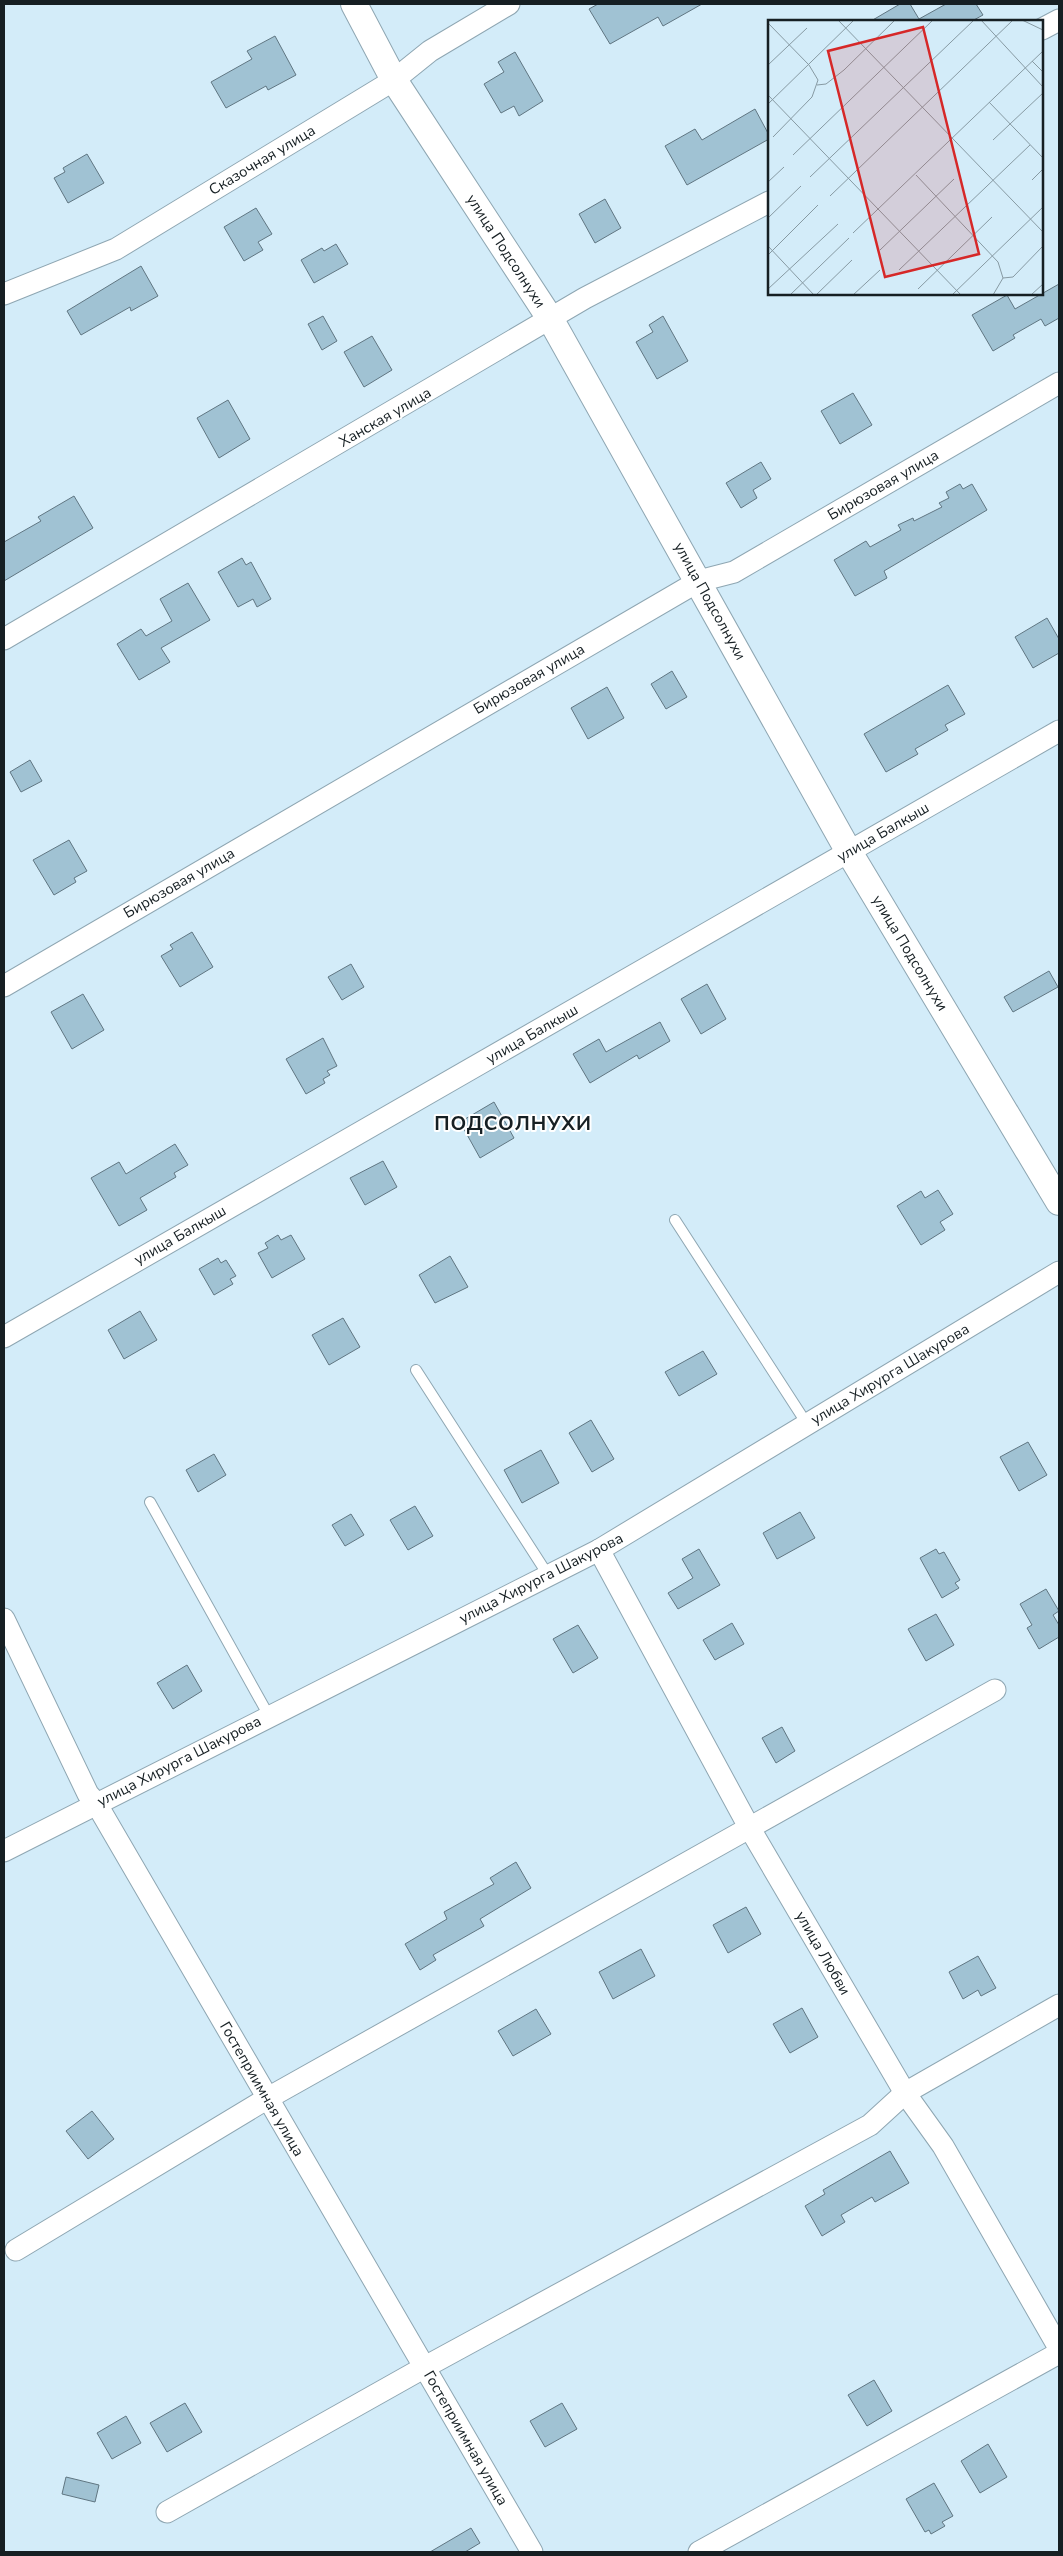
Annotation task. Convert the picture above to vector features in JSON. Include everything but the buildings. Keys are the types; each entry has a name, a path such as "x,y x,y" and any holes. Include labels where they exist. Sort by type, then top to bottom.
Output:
{"street":[{"name":"улица Подсолнухи","path":"354,4 394,80 551,320 699,580 849,852 1059,1202"},
{"name":"Сказочная улица","path":"4,294 116,249 394,80 430,51 509,4"},
{"path":"1043,28 1059,20"},
{"name":"Ханская улица","path":"4,639 551,320 585,298 768,203"},
{"name":"Бирюзовая улица","path":"4,986 699,580 734,572 1059,383"},
{"name":"улица Балкыш","path":"4,1337 1059,730"},
{"name":"улица Хирурга Шакурова","path":"4,1852 96,1803 599,1550 1059,1272"},
{"name":"улица Любви","path":"599,1550 749,1827 905,2093 943,2146 1059,2348"},
{"name":"Гостеприимная улица","path":"4,1619 88,1794 96,1803 532,2552"},
{"path":"16,2250 268,2098 995,1690"},
{"path":"167,2512 425,2367 870,2125 905,2093 1059,2005"},
{"path":"699,2552 1059,2353"}],"lane":[{"path":"675,1220 807,1424"},
{"path":"416,1370 548,1575"},
{"path":"150,1502 269,1716"}],"district":[{"name":"ПОДСОЛНУХИ","path":"513,1123"}]}
